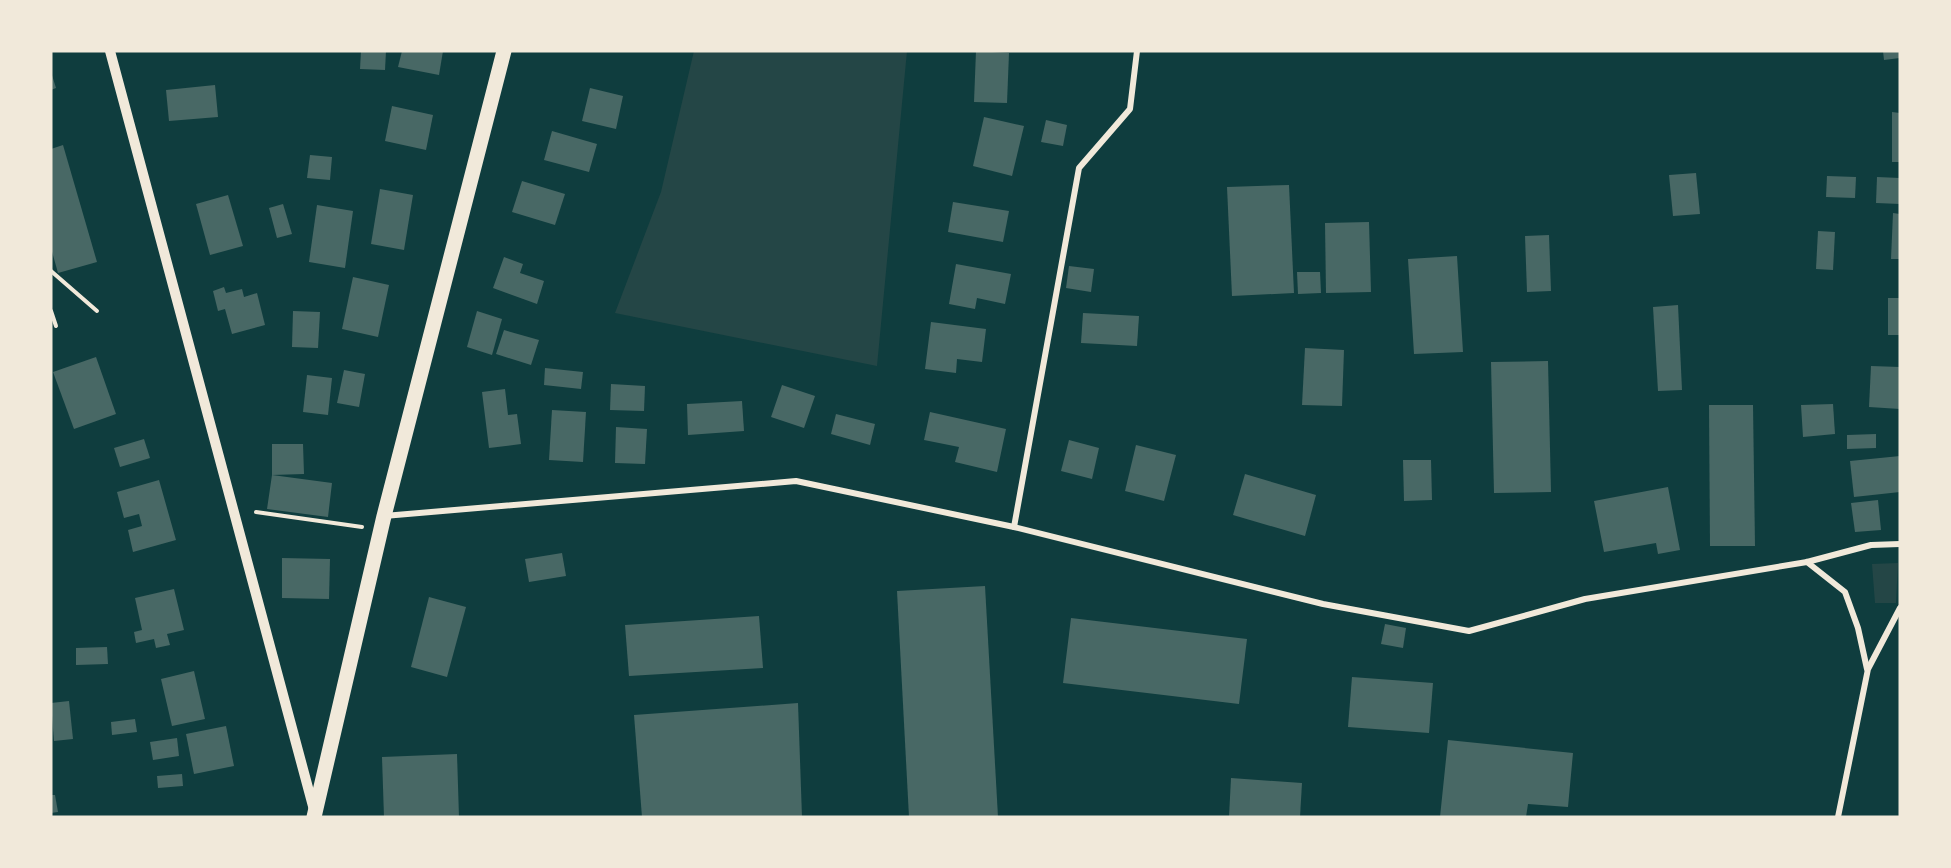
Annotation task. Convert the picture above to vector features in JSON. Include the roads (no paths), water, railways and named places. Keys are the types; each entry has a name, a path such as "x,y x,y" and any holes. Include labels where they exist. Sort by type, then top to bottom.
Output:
{"main road":[{"path":"314,814 384,516 504,51"}],"street":[{"path":"110,51 314,814"},
{"path":"1014,527 1079,168 1130,109 1137,51"},
{"path":"384,516 796,481 1014,527 1323,604 1468,631 1585,599 1807,562 1871,545 1900,544"},
{"path":"1807,562 1845,592 1858,628 1868,669"},
{"path":"1838,817 1868,669 1900,608"}]}
